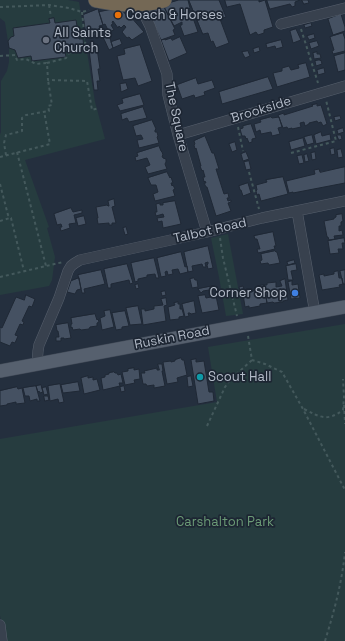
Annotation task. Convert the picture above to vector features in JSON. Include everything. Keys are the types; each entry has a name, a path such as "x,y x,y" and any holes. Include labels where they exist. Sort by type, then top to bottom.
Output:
{"highway":[{"path":"100,3 142,4 164,0"}],"main road":[{"name":"Ruskin Road","path":"0,371 345,307"}],"street":[{"name":"The Square","path":"142,4 145,16 152,31 167,74 168,95 178,135 207,232"},
{"path":"281,24 345,8"},
{"name":"Brookside","path":"178,135 345,86"},
{"name":"Talbot Road","path":"73,264 80,260 207,232 262,218 345,201"},
{"path":"296,211 315,313"},
{"path":"37,364 39,345 59,298 68,271 73,264"},
{"path":"0,626 2,641"}],"path":[{"path":"0,7 49,5 69,8 82,12 100,3"},
{"path":"49,5 51,17"},
{"path":"0,56 15,55 17,60 26,59 36,64 66,58 69,53 86,50 82,12"},
{"path":"291,153 336,141 323,92 301,30"},
{"path":"6,155 4,143 6,135 22,131 22,118 26,115 49,111 48,106 52,105 46,62"},
{"path":"48,80 87,81 92,110 99,108"},
{"path":"0,157 50,144 44,111"},
{"path":"236,118 243,151"},
{"path":"17,152 46,266"},
{"path":"249,172 262,218"},
{"path":"0,184 8,215 12,218 24,271"},
{"path":"0,221 12,218"},
{"path":"218,229 223,258 252,360"},
{"path":"0,277 64,262 73,264"},
{"path":"252,360 282,372 345,490"},
{"path":"207,426 225,388 231,379 252,360"},
{"path":"343,378 345,424"},
{"path":"303,409 321,417 329,418 343,410 345,397"},
{"path":"325,641 338,593 345,552"}],"green space":[{"path":"0,0 68,0 79,2 95,102 105,139 25,160 49,227 47,228 55,257 52,280 49,286 0,295 1,81 7,71 9,62 9,48 5,22 0,18"},
{"path":"228,234 243,314 226,316 211,238"},
{"name":"Carshalton Park","path":"345,324 345,641 4,641 0,615 0,439 217,402 208,347"}],"building":[{"path":"179,0 188,0 189,9 198,32 184,36 180,25 182,25 182,22 174,26 163,5"},
{"path":"189,0 219,0 226,17 220,19 229,43 216,48 213,41 211,42 208,33 203,34"},
{"path":"225,0 259,0 259,2 265,0 273,27 264,30 264,33 258,35 256,32 250,35 240,4 227,7"},
{"path":"267,0 300,0 295,2 295,6 292,7 290,4 270,9"},
{"path":"302,0 308,0 309,3 304,4"},
{"path":"163,5 175,29 173,30 175,35 161,40 148,11"},
{"path":"120,8 128,17 130,16 144,32 132,40 129,37 127,38 122,32 126,27 124,25 121,28 119,26 118,28 113,21 113,24 111,25 114,30 109,32 105,24 103,25 99,12"},
{"path":"98,9 103,25 99,26 102,33 96,33 95,37 90,38 88,34 86,35 83,15"},
{"path":"341,14 345,31 333,35 328,19"},
{"name":"All Saints Church","path":"54,18 55,23 76,20 79,39 83,39 84,48 65,52 66,57 32,61 31,56 18,58 15,50 9,48 8,41 14,36 13,28 50,23 49,19"},
{"path":"311,23 312,26 305,28 304,25"},
{"path":"296,29 301,40 293,43 290,31"},
{"path":"343,33 345,39 345,51 333,54 332,51 334,50 330,37"},
{"path":"314,34 315,38 309,40 307,36"},
{"path":"109,35 113,48 109,50 103,37"},
{"path":"180,37 187,53 169,61 161,40 171,38 172,40"},
{"path":"120,39 122,44 113,48 111,42"},
{"path":"281,40 283,47 276,49 275,46 267,48 266,44"},
{"path":"317,41 319,46 311,49 309,43"},
{"path":"140,45 152,81 138,86 135,78 123,80 117,56 125,54 124,49"},
{"path":"259,47 260,51 254,53 253,49"},
{"path":"97,48 100,81 97,81 98,90 94,90 89,49"},
{"path":"248,51 250,56 245,58 242,52"},
{"path":"317,52 317,54 320,54 321,58 314,59 313,53"},
{"path":"345,53 345,70 338,72 334,56"},
{"path":"320,60 322,64 316,66 315,61"},
{"path":"306,63 310,77 277,87 273,73 282,71 282,68 289,66 291,70 299,68 298,65"},
{"path":"324,68 325,73 318,75 317,70"},
{"path":"268,77 273,89 222,104 219,92"},
{"path":"196,78 198,84 212,80 215,88 204,92 205,95 195,98 194,95 182,99 177,85"},
{"path":"126,83 128,89 121,92 120,84"},
{"path":"140,94 144,105 120,111 117,105 123,103 122,99"},
{"path":"317,104 317,106 321,105 327,124 323,126 321,122 318,123 317,121 309,123 305,126 304,122 300,123 301,127 292,129 288,129 287,127 283,128 278,115 284,113 284,115"},
{"path":"143,107 147,118 129,122 127,118 122,120 121,114"},
{"path":"340,116 341,119 335,121 334,117"},
{"path":"271,117 279,117 282,127 278,128 280,134 272,136 271,132 261,134 260,130 256,132 254,124 261,122 260,120"},
{"path":"152,120 156,129 155,132 157,132 159,143 139,148 137,140 143,139 141,135 136,136 133,126"},
{"path":"251,124 256,138 252,139 252,142 249,143 245,136 242,136 240,129 243,128 243,126"},
{"path":"343,128 344,132 338,134 337,130"},
{"path":"321,132 322,136 330,134 331,140 316,144 314,135"},
{"path":"312,135 314,143 307,145 304,137"},
{"path":"337,135 341,135 342,139 339,140"},
{"path":"205,136 212,153 214,153 219,169 216,169 224,194 228,193 228,201 231,200 231,202 228,203 231,211 216,216 207,187 204,183 206,183 205,181 204,182 203,177 205,177 194,145 194,141"},
{"path":"303,138 305,146 291,150 289,142"},
{"path":"235,142 237,150 232,152 229,144"},
{"path":"159,146 163,158 166,159 165,164 167,169 148,174 145,167 150,165 147,158 136,161 135,157 138,156 137,153"},
{"path":"334,148 335,154 331,155 330,149"},
{"path":"341,149 343,157 338,158 337,150"},
{"path":"246,152 249,159 243,161 241,154"},
{"path":"315,152 316,159 312,160 311,153"},
{"path":"307,154 309,161 305,162 304,155"},
{"path":"302,155 304,163 299,164 297,156"},
{"path":"249,161 251,169 246,170 244,162"},
{"path":"345,167 345,183 289,193 286,181 315,174 314,170 319,169 320,172"},
{"path":"167,172 170,178 171,177 173,183 171,183 172,186 173,185 175,189 173,190 175,196 155,201 153,194 158,192 156,185 151,185 148,178"},
{"path":"283,177 288,194 261,201 259,194 257,195 256,185 267,182 266,180"},
{"path":"248,183 251,193 243,196 239,186"},
{"path":"114,199 115,206 112,207 116,223 112,223 112,225 109,225 109,223 98,224 96,207 109,206 108,201"},
{"path":"175,201 181,224 163,228 162,221 158,222 157,218 164,217 163,214 156,216 156,204 160,203 160,205 163,205 163,203"},
{"path":"71,208 73,212 82,210 82,213 74,215 76,223 69,224 70,228 61,231 61,224 57,225 54,214"},
{"path":"342,214 343,221 341,222 341,226 339,226 339,231 342,230 343,235 334,236 335,239 329,240 324,221 334,219 336,215"},
{"path":"84,216 86,224 78,226 76,218"},
{"path":"126,227 128,234 125,235 123,228"},
{"path":"273,232 276,246 274,246 275,249 258,253 257,249 260,249 257,239 255,239 254,236"},
{"path":"344,238 345,243 342,243 343,249 338,249 339,253 330,254 328,241"},
{"path":"208,246 213,268 208,269 208,262 205,263 206,267 203,267 202,264 192,266 193,271 188,272 184,252"},
{"path":"275,251 277,252 280,263 269,265 268,263 261,264 261,254"},
{"path":"181,252 188,272 180,274 178,269 172,270 173,274 168,275 167,271 165,272 166,276 161,277 157,258"},
{"path":"154,258 159,278 156,278 155,274 147,275 147,277 138,279 138,281 135,282 131,263"},
{"path":"294,260 295,263 288,265 287,262"},
{"path":"127,264 133,283 130,284 129,280 111,284 111,288 108,288 104,269"},
{"path":"296,264 297,270 291,271 293,280 288,280 286,266"},
{"path":"101,270 105,284 84,289 85,293 82,293 78,275"},
{"path":"345,270 345,284 343,284 340,271"},
{"path":"338,271 339,278 342,278 343,284 339,285 340,287 322,290 319,275 324,274 324,276 334,274 334,272"},
{"path":"79,278 81,289 77,290 75,294 67,292 71,281"},
{"path":"194,278 197,280 198,287 192,288 190,279"},
{"path":"285,279 288,300 283,302 267,303 264,285 267,285 267,283 276,282 276,287 282,286 280,281"},
{"path":"292,281 292,285 298,284 300,298 291,299 288,282"},
{"path":"138,284 139,288 136,289 135,285"},
{"path":"264,285 267,303 249,308 249,306 245,307 243,294 241,294 239,287 243,286 244,290 247,289 248,292 259,290 258,286"},
{"path":"213,286 212,291 203,291 201,293 198,289"},
{"path":"165,291 166,295 162,296 161,292"},
{"path":"26,295 35,299 32,307 29,306 22,321 24,322 23,325 20,324 15,335 18,336 15,343 12,342 10,346 0,342 0,327 2,328 16,297 24,300"},
{"path":"205,295 206,298 216,296 219,310 202,313 198,296"},
{"path":"166,298 167,305 164,306 166,321 143,325 141,309 145,309 145,311 154,309 154,306 163,305 161,299"},
{"path":"194,301 196,313 188,313 189,316 185,317 182,304"},
{"path":"178,302 184,316 179,317 179,319 170,320 168,307 175,305 174,303"},
{"path":"138,306 142,324 130,325 126,308"},
{"path":"110,310 114,327 102,330 100,318 105,316 104,311"},
{"path":"125,311 129,326 116,330 112,313"},
{"path":"95,314 99,322 97,323 97,326 81,330 73,330 72,327 71,328 71,318"},
{"path":"68,323 71,338 61,338 61,341 56,341 56,337 59,337 56,325"},
{"path":"181,358 184,360 187,375 177,378 178,382 167,384 163,362 171,362"},
{"name":"Scout Hall","path":"196,359 196,362 204,361 209,392 213,392 214,401 198,404 191,360"},
{"path":"158,364 162,364 165,386 154,388 154,385 147,386 146,384 143,384 141,373 157,368 157,370 159,370"},
{"path":"134,368 134,370 139,369 140,379 134,380 135,383 125,385 122,372"},
{"path":"114,372 118,375 121,374 123,383 119,383 120,386 103,390 101,378"},
{"path":"88,376 88,378 93,377 93,380 97,379 100,390 84,394 81,378"},
{"path":"191,376 193,386 188,387 187,377"},
{"path":"78,382 80,391 63,393 61,385"},
{"path":"60,384 64,402 59,403 58,399 50,401 48,386"},
{"path":"41,385 43,392 40,393 39,391 38,392 36,386"},
{"path":"36,386 40,401 37,401 37,399 30,401 29,396 25,396 23,388"},
{"path":"124,386 125,391 121,392 120,387"},
{"path":"17,387 18,389 22,388 25,403 16,404 16,402 0,406 0,391"},
{"path":"46,387 48,394 44,395 42,388"},
{"path":"44,396 48,396 49,400 45,401"}],"place":[{"name":"Coach & Horses","path":"118,15"},
{"name":"All Saints Church","path":"46,40"},
{"name":"Corner Shop","path":"295,293"},
{"name":"Scout Hall","path":"200,377"}]}
